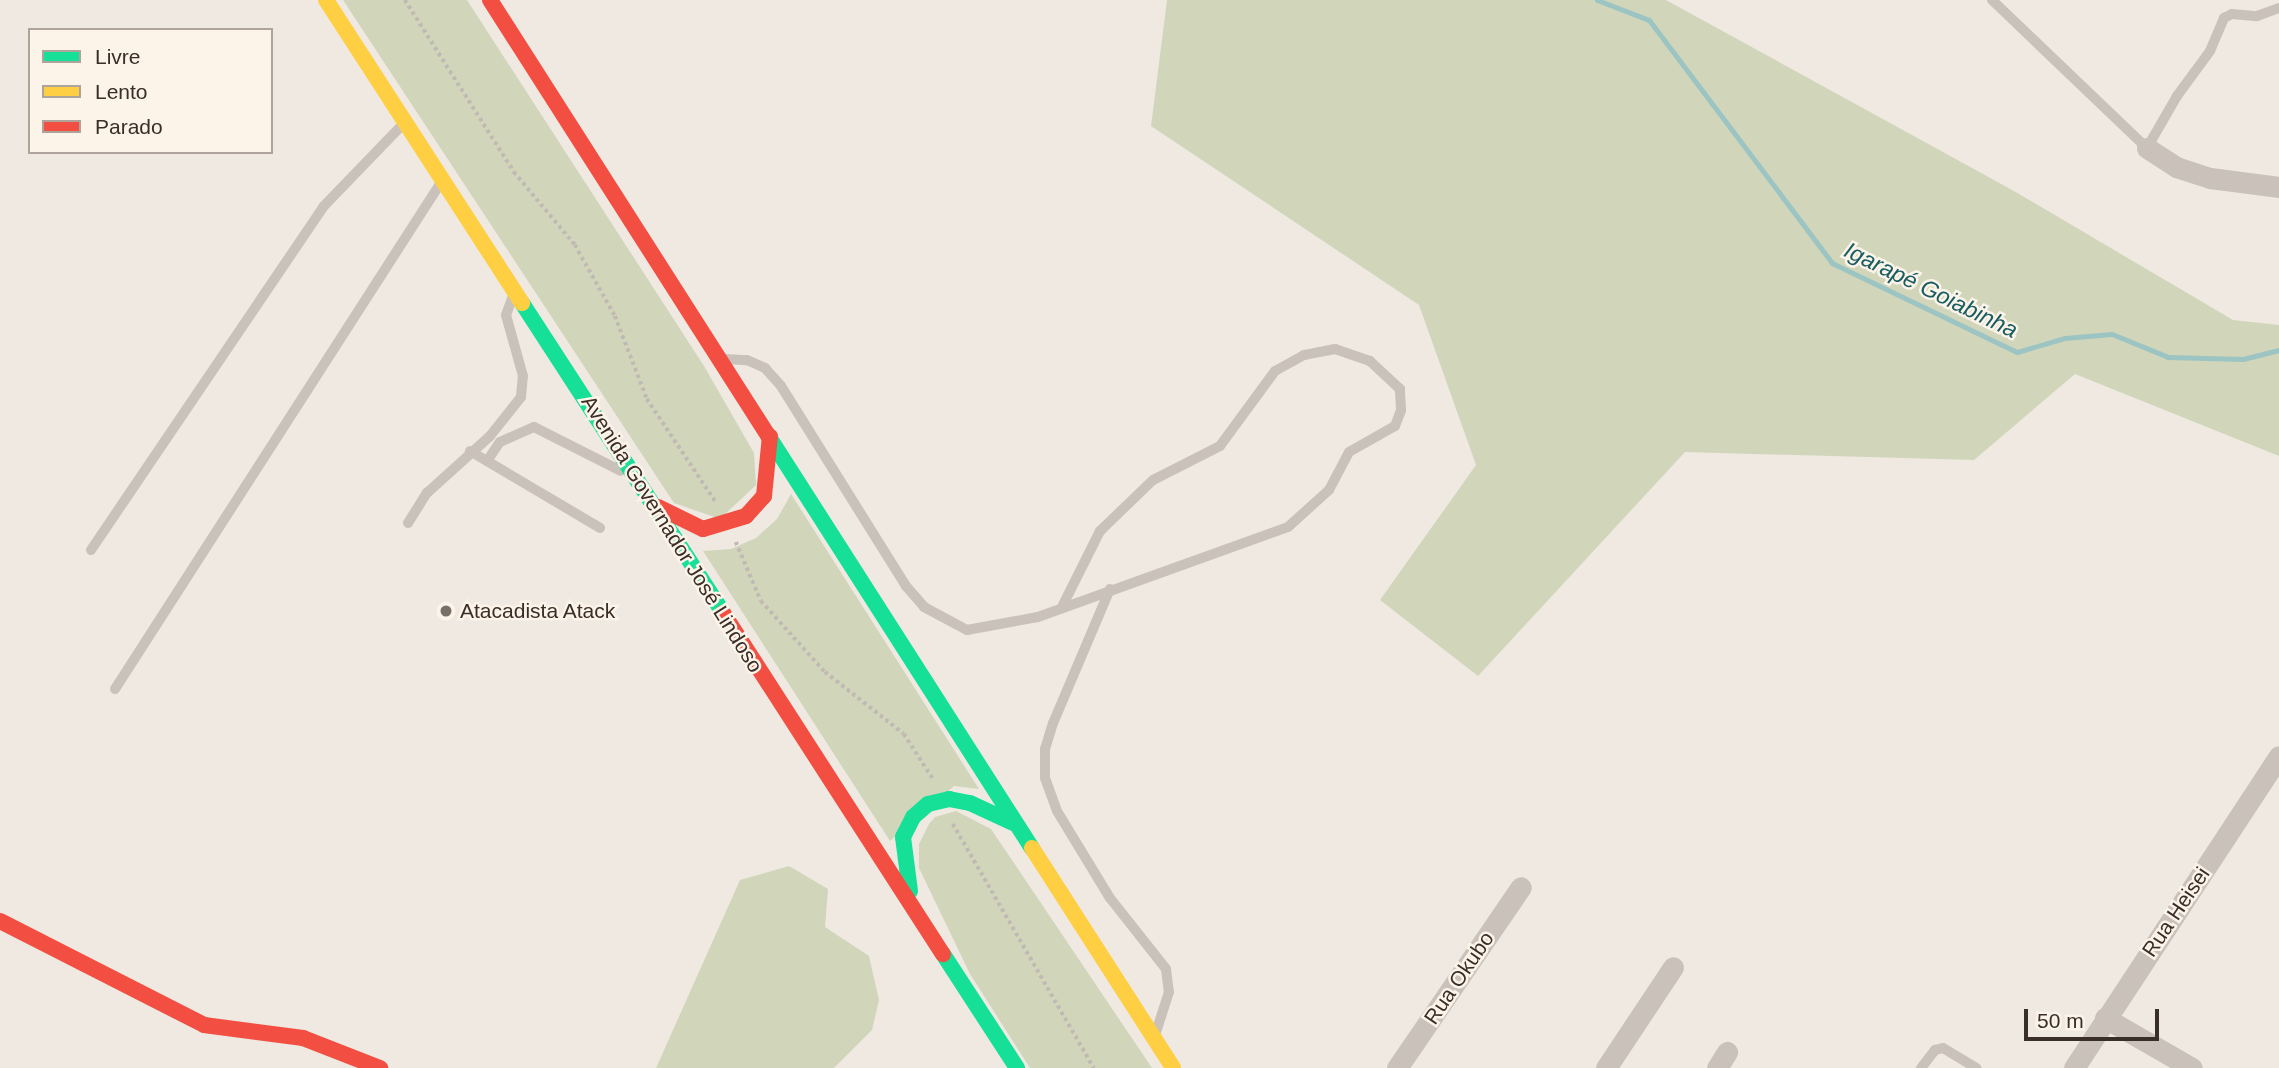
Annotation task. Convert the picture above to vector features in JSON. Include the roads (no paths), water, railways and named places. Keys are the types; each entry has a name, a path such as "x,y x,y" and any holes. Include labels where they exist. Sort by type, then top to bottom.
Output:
{"main road":[{"name":"Avenida Governador José Lindoso","path":"327,0 658,507 814,756 913,904 1017,1068"},
{"path":"490,0 770,436 1013,823 1173,1068"},
{"path":"658,507 703,529 746,516 764,496 770,436"},
{"path":"913,904 903,837 912,817 928,803 949,799 970,803 1013,823"},
{"path":"0,921 204,1025 303,1038 380,1068"}],"street":[{"path":"2147,148 2176,167 2210,178 2279,187"},
{"name":"Rua Heisei","path":"2074,1068 2279,756"},
{"name":"Rua Okubo","path":"1397,1068 1521,887"},
{"path":"1606,1068 1673,967"},
{"path":"2105,1018 2192,1068"}],"lane":[{"path":"1992,0 2147,148 2177,96 2210,51 2224,18 2232,13 2257,16 2279,8"},
{"path":"91,550 323,207 406,121"},
{"path":"115,689 443,178"},
{"path":"408,523 427,493 470,451 490,436 522,397 523,376 506,315 516,290"},
{"path":"720,359 747,360 765,369 781,386 906,586 924,607 967,630 1007,626 1288,527 1321,499 1349,452 1395,425 1401,410 1400,389 1370,361 1335,349 1304,355 1275,371 1220,446 1153,480 1100,531 1063,605"},
{"path":"487,461 500,443 534,427 638,478"},
{"path":"470,451 600,528"},
{"path":"1110,589 1053,723 1045,749 1045,778 1057,811 1110,898 1166,969 1167,1001 1153,1038"},
{"path":"1921,1068 1935,1050 1942,1048 1976,1068"}],"waterway":[{"name":"Igarapé Goiabinha","path":"1597,0 1649,20 1832,263 2017,352 2065,338 2112,334 2168,357 2243,359 2279,350"}],"place":[{"name":"Atacadista Atack","path":"446,611"}]}
